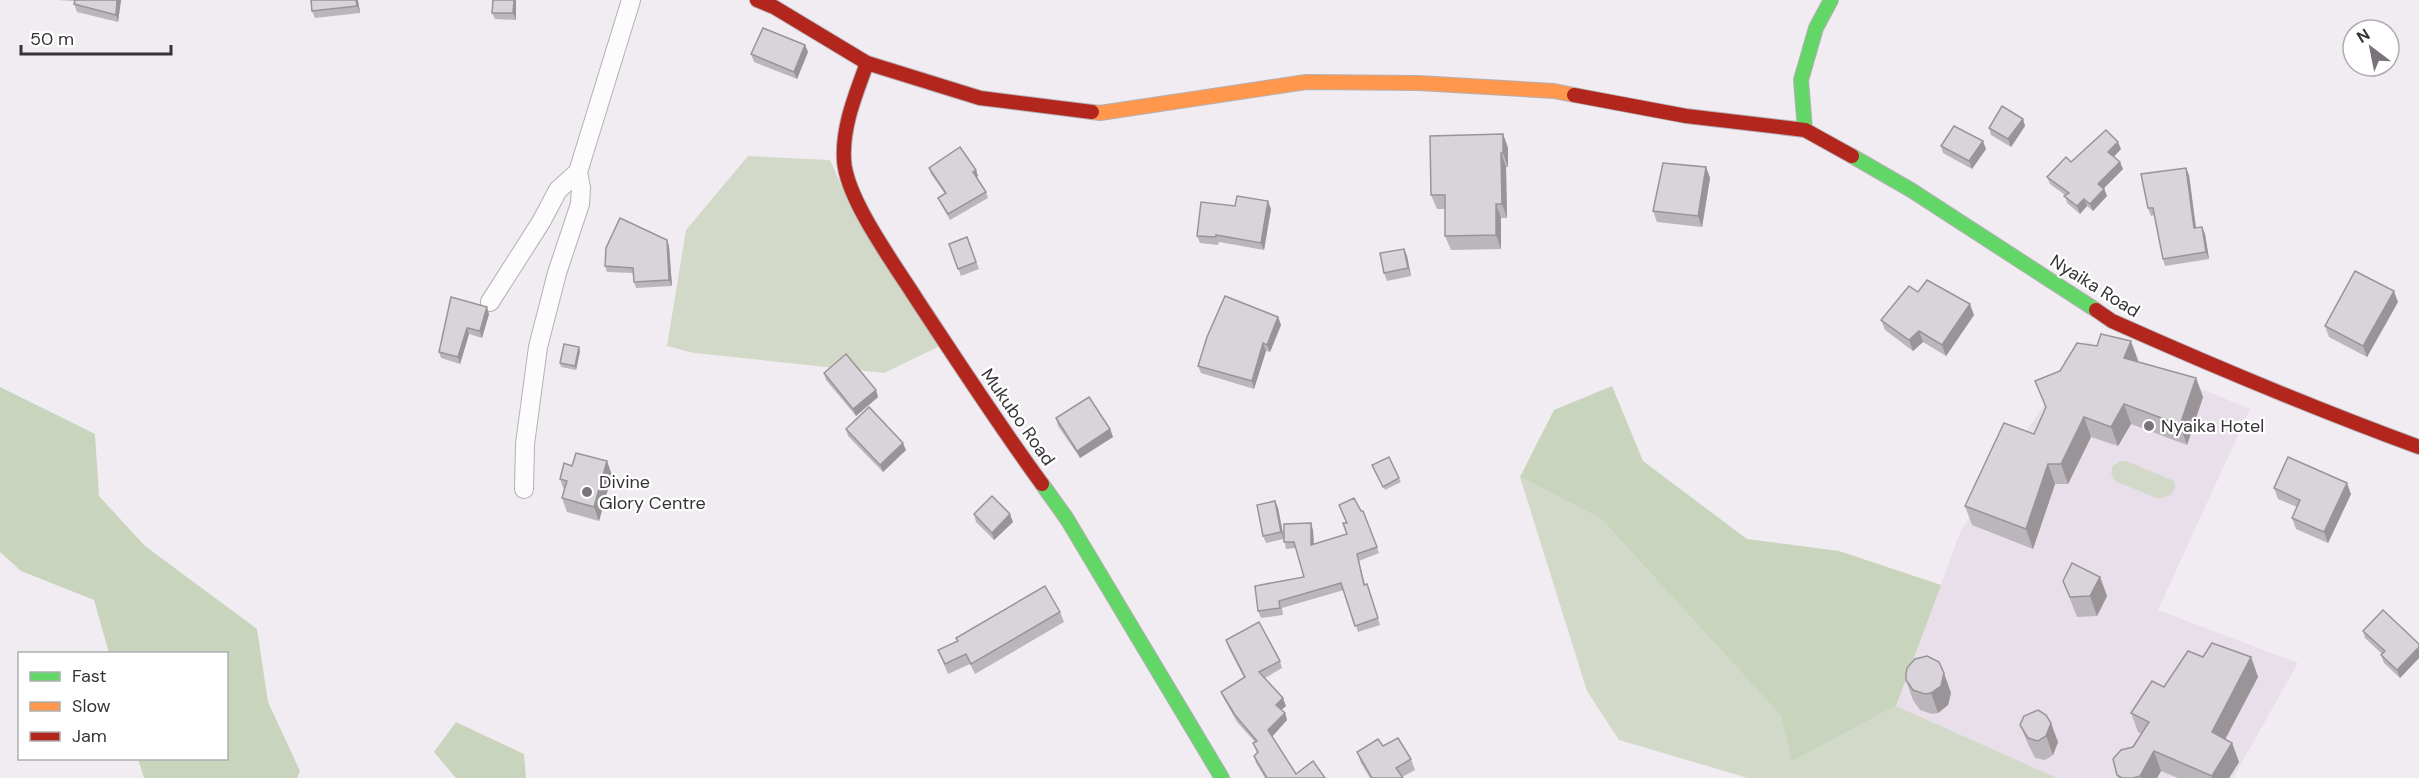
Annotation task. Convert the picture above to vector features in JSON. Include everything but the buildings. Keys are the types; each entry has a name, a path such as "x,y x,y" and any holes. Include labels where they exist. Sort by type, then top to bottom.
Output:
{"street":[{"path":"524,489 525,444 538,347 557,273 580,204 581,188 578,172 631,0"},
{"path":"757,0 774,7 867,63 980,98 1100,113 1306,82 1418,83 1554,91 1686,116 1805,130 1801,80 1816,28 1831,0"},
{"name":"Mukubo Road","path":"867,63 848,118 844,160 852,192 893,263 994,418 1067,519 1222,778"},
{"name":"Nyaika Road","path":"1805,130 1911,190 2112,321 2228,373 2336,417 2419,447"},
{"path":"490,302 541,222 558,190 578,172"}],"shaded area":[{"path":"2086,341 2250,409 2158,610 2298,663 2233,778 2057,778 1896,706 1961,530"}],"green space":[{"path":"748,156 830,160 846,196 940,346 884,373 694,353 667,346 686,230"},
{"path":"1612,386 1643,461 1747,539 1839,551 1941,585 1896,706 1791,762 1781,716 1601,519 1520,477 1554,410"},
{"path":"0,387 95,434 99,496 145,546 257,629 268,702 300,771 297,778 144,778 138,760 228,760 228,652 109,652 94,600 21,571 0,552"},
{"path":"2120,461 2126,461 2174,481 2175,488 2171,495 2159,499 2115,481 2111,473 2113,466"},
{"path":"1520,477 1601,519 1781,716 1791,762 1896,706 2057,778 1748,778 1619,740 1587,691"},
{"path":"456,722 524,754 526,778 456,778 434,752"}],"traffic: fast":[{"path":"1805,130 1801,80 1816,28 1831,0"},
{"path":"1852,156 1911,190 2096,310"},
{"path":"1042,484 1067,519 1222,778"}],"traffic: slow":[{"path":"1092,112 1100,113 1306,82 1418,83 1554,91 1574,95"}],"traffic: jam":[{"path":"757,0 774,7 867,63 980,98 1092,112"},
{"path":"867,63 845,135 844,160 853,193 873,232 897,269 1042,484"},
{"path":"1574,95 1686,116 1805,130 1852,156"},
{"path":"2096,310 2112,321 2226,371 2419,447"}],"place":[{"name":"Nyaika Hotel","path":"2149,426"},
{"name":"Divine Glory Centre","path":"587,492"}]}
